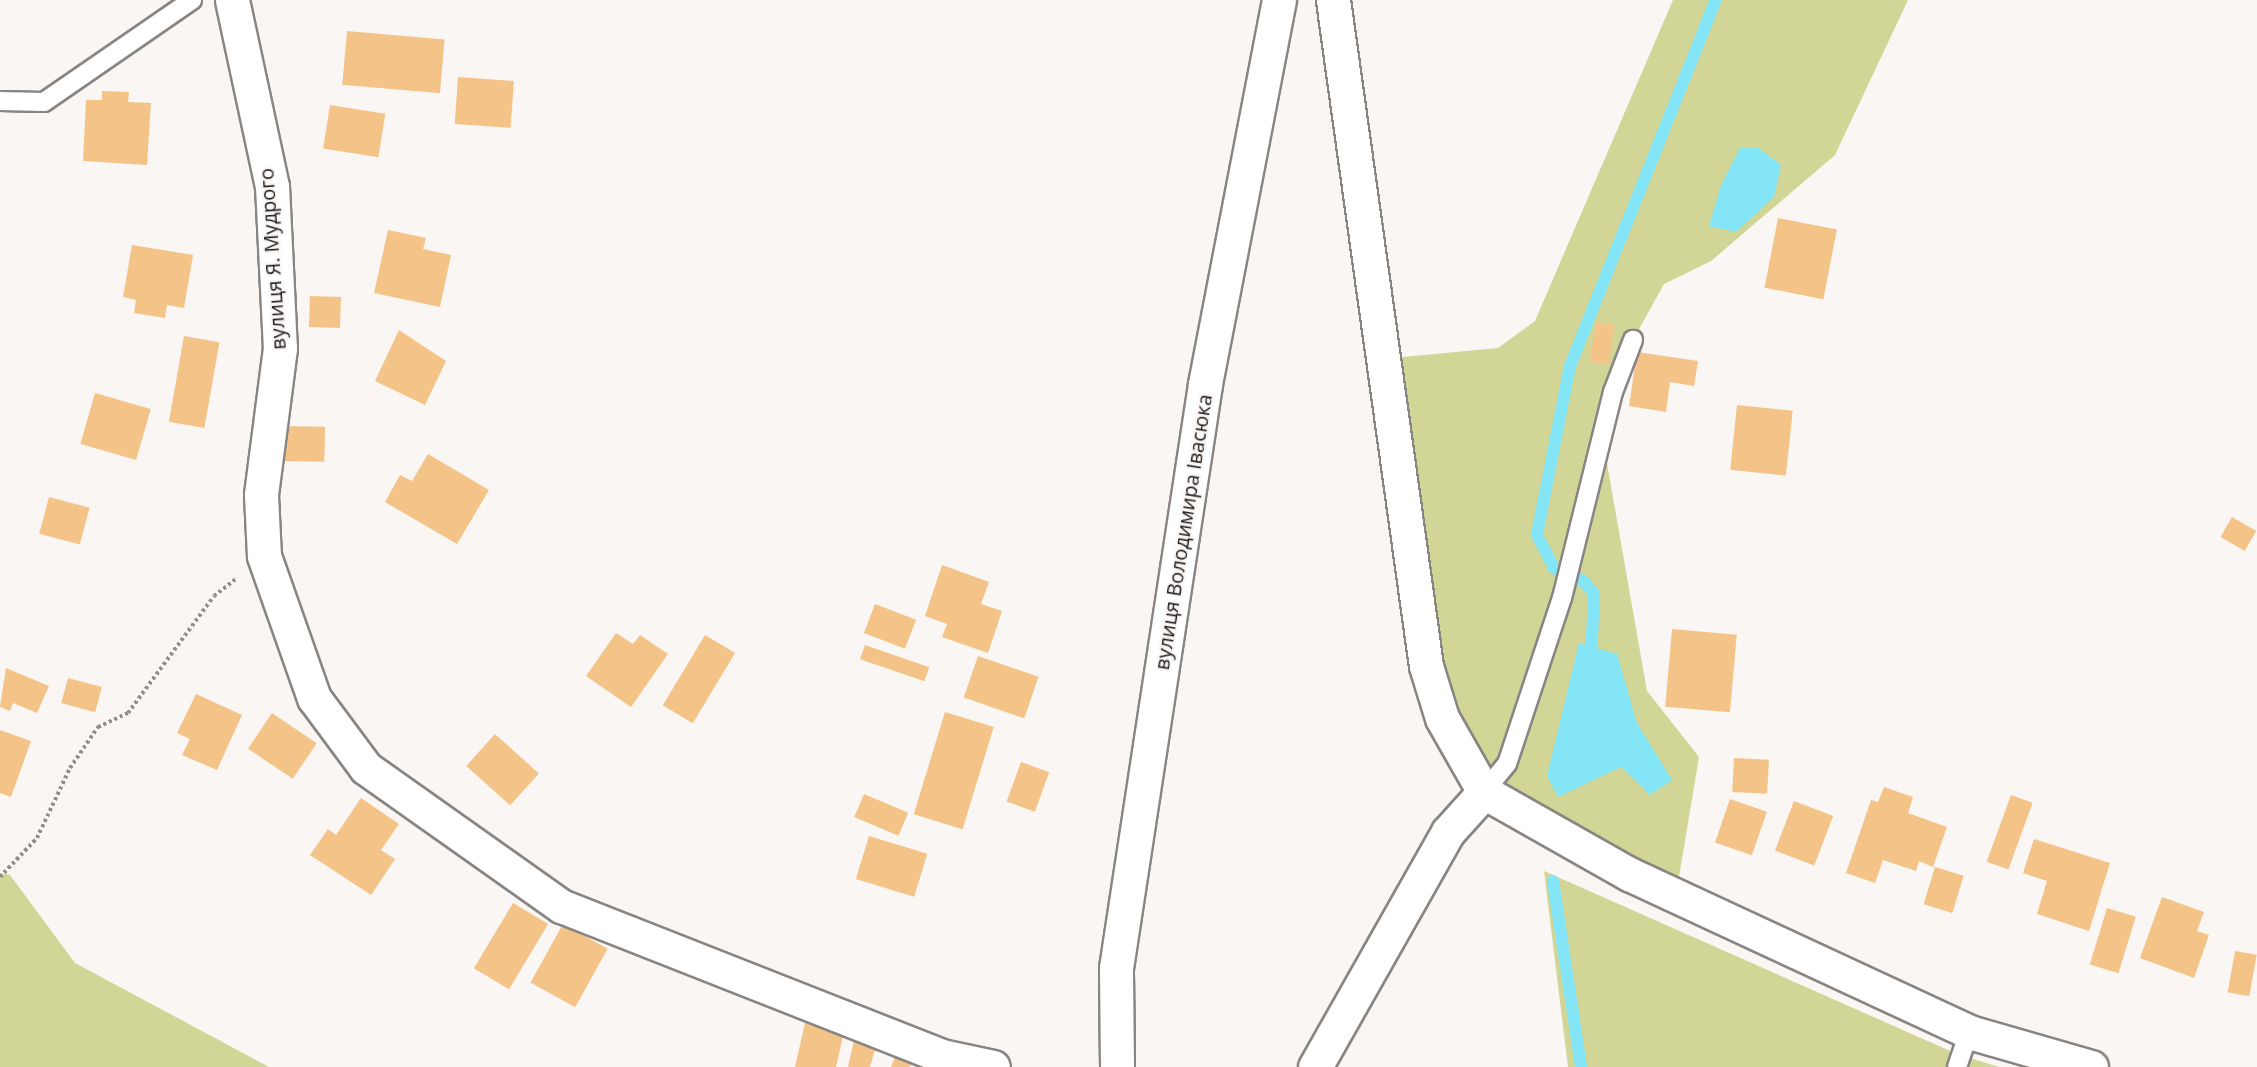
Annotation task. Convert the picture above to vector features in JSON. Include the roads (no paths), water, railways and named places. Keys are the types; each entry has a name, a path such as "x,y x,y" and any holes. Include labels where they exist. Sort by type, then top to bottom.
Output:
{"street":[{"name":"вулиця Я. Мудрого","path":"232,0 272,186 280,348 261,495 264,556 314,698 366,768 561,906 939,1062 993,1067"},
{"name":"вулиця Володимира Івасюка","path":"1117,1067 1119,945 1205,384 1279,0"},
{"path":"1333,0 1426,666 1442,718 1484,792 1629,874 1969,1032 2091,1067"},
{"path":"1315,1067 1448,832 1484,792"}],"lane":[{"path":"0,101 44,102 192,0"},
{"path":"1484,792 1507,764 1562,598 1613,392 1633,340"},
{"path":"1956,1067 1969,1032"}],"water":[{"path":"1740,148 1758,148 1781,165 1774,197 1736,232 1709,226 1721,185"},
{"path":"1579,643 1617,654 1637,723 1672,780 1650,795 1621,767 1558,797 1547,776"}],"waterway":[{"path":"1591,660 1594,594 1583,581 1554,568 1537,534 1570,366 1716,0"},
{"path":"1553,881 1581,1067"}]}
